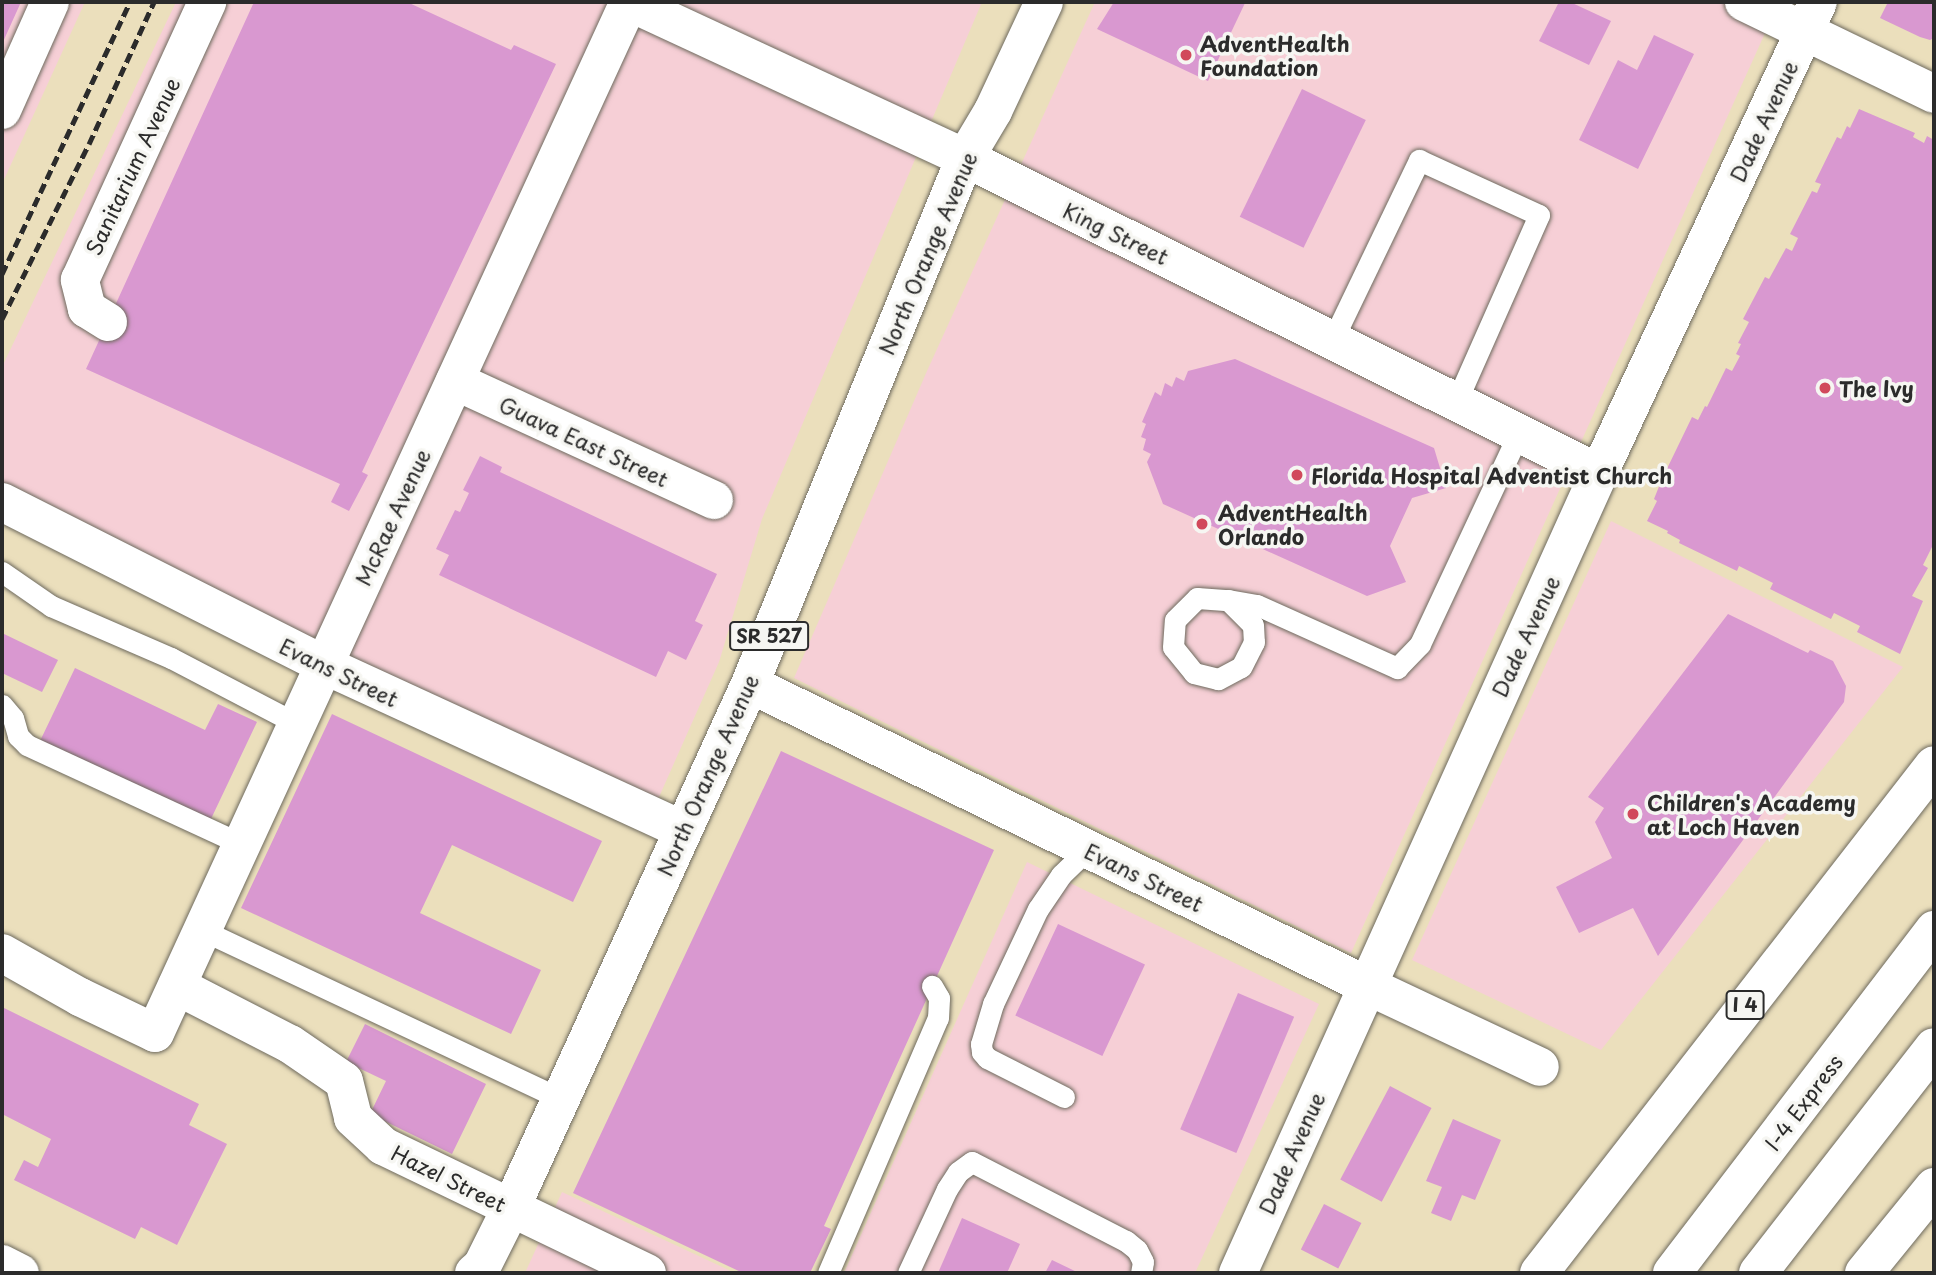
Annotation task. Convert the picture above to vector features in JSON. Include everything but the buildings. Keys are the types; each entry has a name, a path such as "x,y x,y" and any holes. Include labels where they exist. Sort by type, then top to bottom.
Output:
{"main road":[{"path":"2,110 50,2"},
{"name":"Sanitarium Avenue","path":"108,322 87,309 80,280 207,2"},
{"name":"King Street","path":"629,2 965,158 1599,473"},
{"name":"McRae Avenue","path":"2,953 80,997 155,1033 629,2"},
{"name":"North Orange Avenue","path":"474,1273 482,1266 511,1208 750,684 965,158 993,111 1044,2"},
{"path":"1744,2 1811,17 1934,93"},
{"name":"Dade Avenue","path":"1238,1273 1599,473 1811,17"},
{"name":"Guava East Street","path":"455,381 714,500"},
{"name":"Evans Street","path":"2,502 324,665 682,830"},
{"name":"Evans Street","path":"750,684 1366,985 1541,1067"},
{"name":"I 4","path":"1539,1273 1934,765"},
{"name":"I-4 Express","path":"1672,1273 1934,930"},
{"name":"Hazel Street","path":"177,986 290,1044 344,1081 353,1118 383,1146 646,1273"},
{"path":"1758,1273 1934,1046"},
{"path":"1864,1273 1934,1187"},
{"path":"2,1264 20,1273"}],"lane":[{"path":"1332,341 1419,160 1539,215 1456,402"},
{"path":"1228,600 1257,605 1397,668 1420,644 1519,433"},
{"path":"2,572 51,606 171,659 296,724"},
{"path":"2,705 13,718 18,736 27,745 242,844"},
{"path":"1064,1097 987,1058 982,1052 981,1044 993,1004 1038,909 1061,875 1088,849"},
{"path":"202,930 561,1099"},
{"path":"828,1273 938,1018 939,998 932,986"},
{"path":"908,1273 947,1189 958,1171 972,1162 1126,1241 1137,1250 1143,1262 1141,1273"}],"shaded area":[{"path":"2,2 85,2 2,184"},
{"path":"176,2 982,2 762,519 719,662 655,806 2,500 2,367"},
{"name":"AdventHealth Orlando","path":"1095,2 1779,2 1351,953 794,678 927,371"},
{"name":"Children's Academy at Loch Haven","path":"1611,521 1903,667 1601,1050 1412,960"},
{"path":"1027,862 1319,1004 1195,1273 844,1273"},
{"path":"562,1192 735,1273 525,1273"}],"railway":[{"path":"2,274 130,2"},
{"path":"2,319 89,144 154,2"}],"place":[{"name":"AdventHealth Foundation","path":"1186,55"},
{"name":"The Ivy","path":"1825,388"},
{"name":"Florida Hospital Adventist Church","path":"1297,475"},
{"name":"AdventHealth Orlando","path":"1202,524"},
{"name":"Children's Academy at Loch Haven","path":"1633,814"}]}
